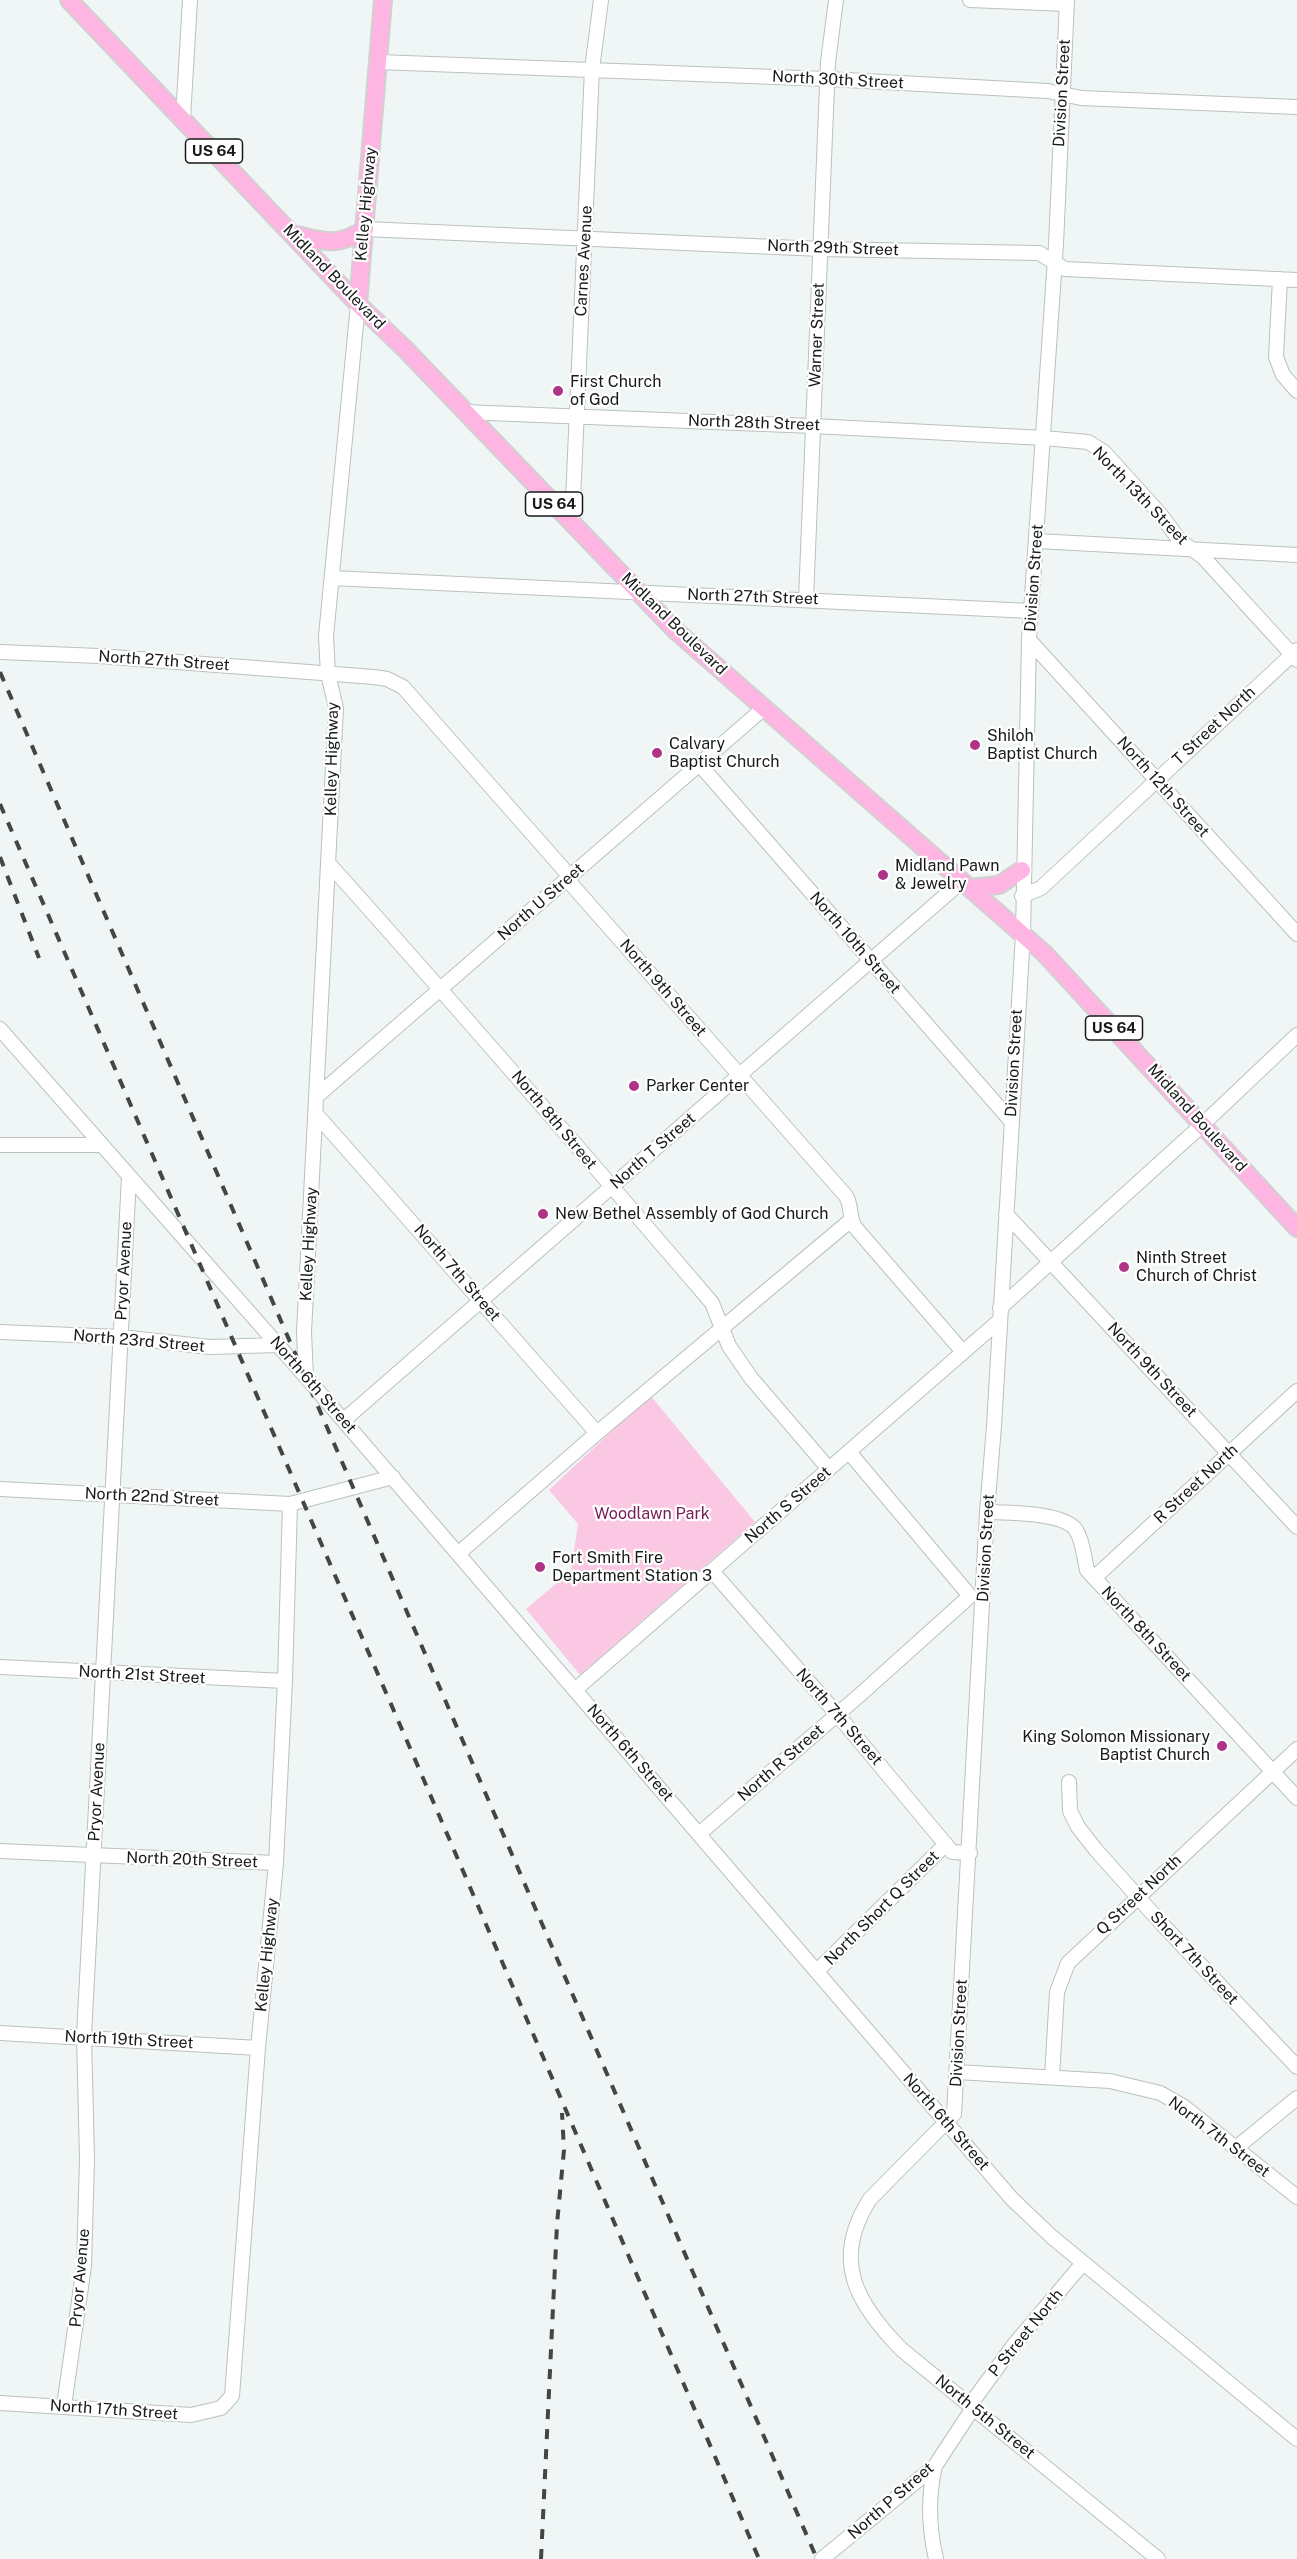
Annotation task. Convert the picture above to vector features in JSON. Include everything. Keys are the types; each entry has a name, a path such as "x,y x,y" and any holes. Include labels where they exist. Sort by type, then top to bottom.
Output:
{"main road":[{"name":"Midland Boulevard","path":"69,0 358,304 406,350 675,630 1045,954 1297,1228"},
{"name":"Kelley Highway","path":"358,304 383,0"},
{"path":"292,234 336,242 350,239 365,229"},
{"path":"967,885 994,886 1007,882 1022,870"}],"street":[{"path":"183,118 190,0"},
{"name":"Carnes Avenue","path":"572,523 592,69 601,0"},
{"name":"Warner Street","path":"806,600 828,79 836,0"},
{"path":"970,0 1067,2"},
{"name":"Division Street","path":"946,2123 954,2114 957,2072 970,1853 976,1596 987,1512 1023,934 1022,870 1029,640 1044,438 1067,2"},
{"name":"North 30th Street","path":"379,62 828,79 1062,93 1081,98 1297,107"},
{"name":"North 29th Street","path":"365,229 821,249 1039,253 1065,269 1297,280"},
{"path":"1280,279 1276,357 1278,368 1297,391"},
{"name":"Kelley Highway","path":"306,1377 304,1332 330,865 336,708 328,674 326,636 358,304"},
{"name":"North 28th Street","path":"464,412 1044,438"},
{"name":"North 13th Street","path":"1044,438 1088,442 1096,446 1161,515 1180,540 1203,557 1295,655"},
{"path":"1036,541 1297,555"},
{"name":"North 27th Street","path":"332,578 1031,611"},
{"name":"North 12th Street","path":"1029,640 1297,934"},
{"name":"North 27th Street","path":"0,652 99,656 328,674"},
{"name":"T Street North","path":"1022,896 1041,888 1157,779 1295,655"},
{"name":"North 9th Street","path":"328,674 387,679 403,687 846,1196 850,1203 851,1220 963,1352"},
{"name":"North U Street","path":"317,1096 764,708"},
{"name":"North 10th Street","path":"700,765 1011,1121"},
{"name":"North 8th Street","path":"330,865 712,1303 729,1346 751,1378 829,1470"},
{"name":"North T Street","path":"344,1420 872,962 967,885"},
{"name":"North 6th Street","path":"0,1029 344,1420 946,2123 1030,2217 1297,2439"},
{"name":"North S Street","path":"576,1689 963,1352 1051,1261 1202,1125 1297,1035"},
{"name":"North 7th Street","path":"316,1114 597,1433"},
{"path":"0,1145 101,1145"},
{"name":"Pryor Avenue","path":"64,2406 84,2266 87,2160 84,2036 129,1177"},
{"name":"North 9th Street","path":"1006,1214 1297,1527"},
{"path":"459,1554 597,1433 851,1220"},
{"name":"North 23rd Street","path":"0,1332 121,1337 210,1347 278,1345"},
{"name":"R Street North","path":"1094,1578 1297,1391"},
{"path":"849,1452 976,1596"},
{"name":"North 22nd Street","path":"0,1489 296,1503 393,1477"},
{"name":"Kelley Highway","path":"226,2404 232,2396 258,2048 276,1863 296,1503"},
{"name":"North 8th Street","path":"987,1512 1049,1517 1071,1524 1080,1537 1087,1570 1297,1798"},
{"name":"North 7th Street","path":"712,1571 837,1714 952,1852 970,1853"},
{"name":"North R Street","path":"699,1833 976,1596"},
{"name":"North 21st Street","path":"0,1667 285,1681"},
{"name":"Q Street North","path":"1052,2077 1057,1992 1068,1963 1137,1896 1297,1749"},
{"name":"Short 7th Street","path":"1069,1782 1070,1811 1078,1827 1137,1896 1297,2067"},
{"name":"North Short Q Street","path":"817,1971 946,1844"},
{"name":"North 20th Street","path":"0,1851 276,1863"},
{"name":"North 19th Street","path":"0,2033 84,2036 258,2048"},
{"name":"North 7th Street","path":"957,2072 1110,2081 1160,2093 1183,2106 1297,2198"},
{"path":"1236,2148 1297,2098"},
{"name":"North 5th Street","path":"946,2123 870,2199 860,2214 850,2250 853,2280 859,2296 878,2325 901,2349 1158,2559"},
{"name":"P Street North","path":"971,2406 1013,2346 1083,2263"},
{"name":"North 17th Street","path":"0,2403 191,2415 221,2408 226,2404"},
{"name":"North P Street","path":"822,2559 935,2466 971,2406"},
{"path":"935,2466 931,2512 936,2559"}],"green space":[{"name":"Woodlawn Park","path":"650,1395 755,1522 580,1675 526,1609 571,1571 578,1524 549,1490"}],"railway":[{"path":"0,672 817,2559"},
{"path":"0,804 759,2559"},
{"path":"0,857 39,958"},
{"path":"541,2559 557,2224 564,2150 562,2113"}],"place":[{"name":"First Church of God","path":"558,391"},
{"name":"Shiloh Baptist Church","path":"975,745"},
{"name":"Calvary Baptist Church","path":"657,753"},
{"name":"Midland Pawn & Jewelry","path":"883,875"},
{"name":"Parker Center","path":"634,1086"},
{"name":"New Bethel Assembly of God Church","path":"543,1214"},
{"name":"Ninth Street Church of Christ","path":"1124,1267"},
{"name":"Fort Smith Fire Department Station 3","path":"540,1567"},
{"name":"King Solomon Missionary Baptist Church","path":"1222,1746"}]}
